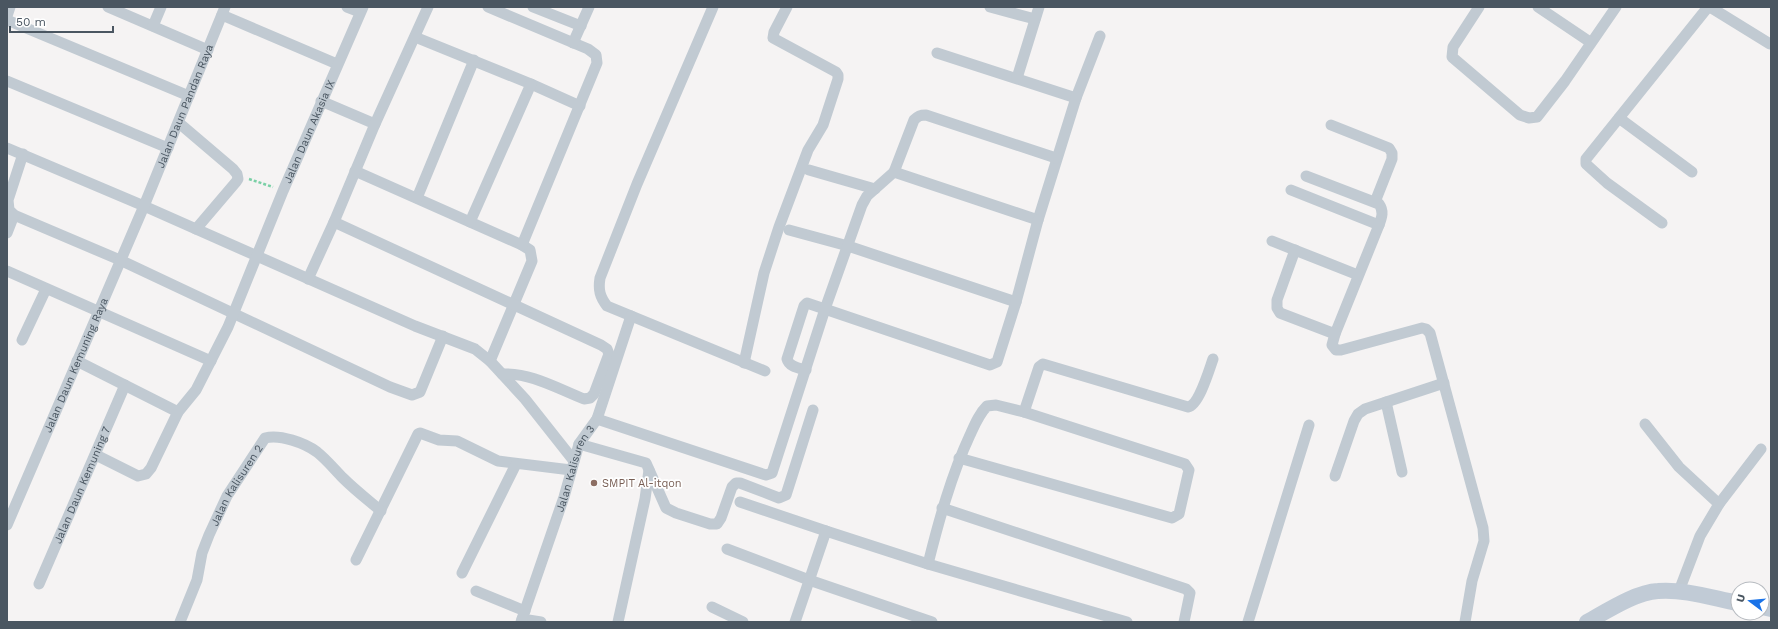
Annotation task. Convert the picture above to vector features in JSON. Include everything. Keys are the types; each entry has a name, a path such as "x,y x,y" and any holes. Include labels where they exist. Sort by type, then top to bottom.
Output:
{"main road":[{"path":"1593,620 1639,596 1657,591 1679,591 1730,601"}],"street":[{"path":"7,16 10,7"},
{"path":"108,7 208,50"},
{"path":"153,26 161,7"},
{"path":"347,7 362,10"},
{"path":"308,279 334,222 375,124 428,7"},
{"path":"488,7 577,34"},
{"path":"522,245 597,63 596,55 588,49 577,34 533,7"},
{"path":"577,34 589,7"},
{"path":"713,7 637,184 600,278 599,288 601,298 607,306 765,371"},
{"path":"744,363 764,273 776,234 808,150 822,126 838,79 836,72 773,38 774,32 787,7"},
{"path":"990,7 1035,19"},
{"path":"1017,78 1039,7"},
{"path":"1479,7 1453,47 1452,57 1520,115 1529,118 1537,117 1565,81 1590,42 1616,7"},
{"path":"1538,7 1590,42"},
{"path":"1662,223 1608,183 1586,164 1586,159 1709,7 1770,44"},
{"name":"Jalan Daun Akasia IX","path":"96,455 138,476 146,474 151,468 178,412 196,390 211,362 233,313 321,101 362,10"},
{"path":"224,11 338,64"},
{"name":"Jalan Daun Pandan Raya","path":"144,206 224,11"},
{"path":"7,20 189,96"},
{"path":"806,370 789,363 787,359 805,305 807,303 990,365 997,362 1016,302 1056,158 1076,98 1100,36"},
{"path":"415,37 474,60 580,106"},
{"path":"937,53 1076,98"},
{"path":"417,198 474,60"},
{"path":"7,81 168,148"},
{"path":"470,222 531,84"},
{"path":"321,101 375,124"},
{"path":"597,420 766,475 772,473 862,205 867,196 894,172 914,120 920,115 926,115 1056,158"},
{"path":"1619,118 1692,172"},
{"path":"179,123 237,174 238,179 196,229"},
{"path":"1331,126 1389,148 1392,152 1392,159 1375,202"},
{"path":"7,148 144,206 308,279 476,350 490,361 525,399 572,466"},
{"path":"23,154 8,200 9,210 14,215 120,260 412,396 420,392 443,336"},
{"path":"809,170 874,189"},
{"path":"356,171 522,245 530,250 532,261 490,361"},
{"path":"894,172 1038,220"},
{"path":"1306,176 1375,202 1382,209 1382,217 1334,334 1332,345 1336,350 1341,350 1422,328 1426,329 1430,333 1483,528 1484,541 1472,581 1465,622"},
{"path":"1291,190 1379,225"},
{"name":"Jalan Daun Kemuning Raya","path":"7,525 144,206"},
{"path":"7,233 14,215"},
{"path":"334,222 601,346 607,349 609,354 594,394 590,398 584,400 528,376 502,374"},
{"path":"789,230 848,246 1016,302"},
{"path":"1272,241 1358,275"},
{"path":"1295,250 1277,300 1277,308 1280,313 1334,334"},
{"path":"7,272 211,362"},
{"path":"22,340 46,289"},
{"name":"Jalan Kalisuren 3","path":"523,617 558,516 579,444 597,420 631,316"},
{"path":"1024,412 1039,367 1043,364 1188,407 1194,404 1198,397 1213,359"},
{"path":"77,361 178,412"},
{"path":"1335,476 1354,421 1358,414 1365,409 1444,383"},
{"name":"Jalan Daun Kemuning 7","path":"39,584 125,385"},
{"path":"1386,402 1402,472"},
{"path":"928,564 942,508 959,458 981,412 988,406 996,406 1024,412 1185,464 1189,470 1179,514 1172,518 959,458"},
{"path":"579,444 646,463 666,508 676,513 710,524 717,524 721,518 732,487 736,483 740,483 779,498 786,495 812,410"},
{"path":"1645,424 1679,467 1719,504"},
{"path":"1248,622 1309,425"},
{"path":"356,560 418,434 420,433 438,440 457,441 498,461 516,464 572,466"},
{"name":"Jalan Kalisuren 2","path":"180,622 197,580 202,553 227,496 265,438 271,436 298,443 317,452 344,479 380,511"},
{"path":"1679,591 1700,536 1719,504 1761,449"},
{"path":"462,573 516,464"},
{"path":"618,622 645,499 649,469"},
{"path":"740,502 928,564 1127,622"},
{"path":"942,508 1186,589 1190,593 1184,622"},
{"path":"795,622 826,531"},
{"path":"727,549 809,580 932,622"},
{"path":"476,591 523,617 541,622"},
{"path":"712,607 743,622"}],"path":[{"path":"237,174 283,191"}],"place":[{"name":"SMPIT Al-itqon","path":"594,483"}]}
